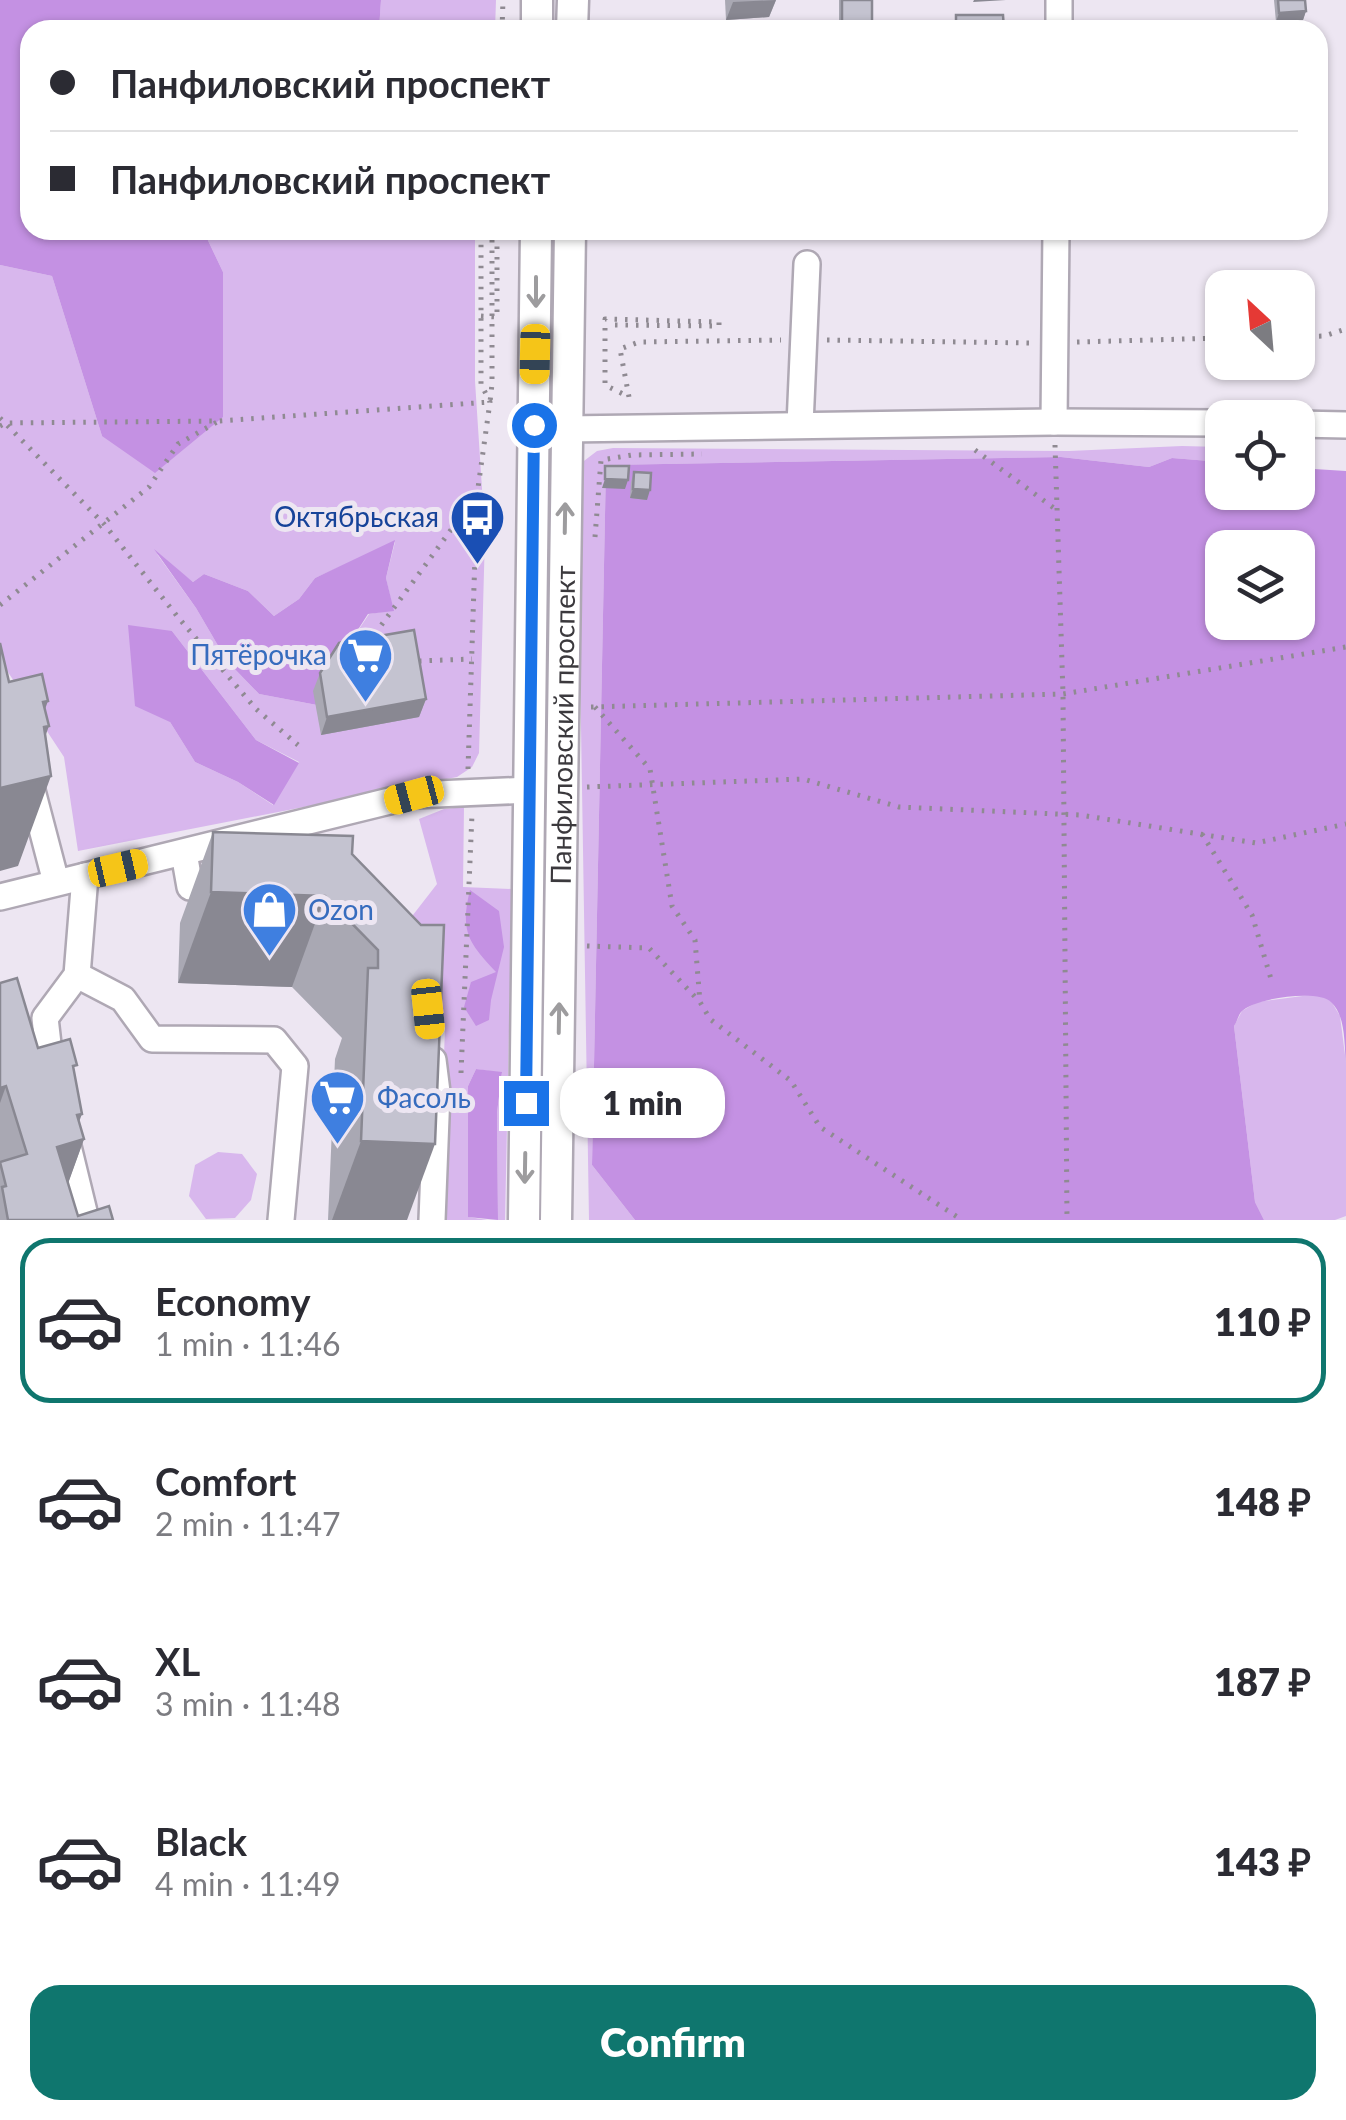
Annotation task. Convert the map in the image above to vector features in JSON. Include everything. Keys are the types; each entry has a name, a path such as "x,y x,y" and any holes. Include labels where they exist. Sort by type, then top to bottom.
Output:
{"main road":[{"name":"Панфиловский проспект","path":"524,1220 536,240"},
{"name":"Панфиловский проспект","path":"556,1220 570,240"}],"street":[{"path":"1054,422 1056,240"},
{"path":"800,426 807,264"},
{"path":"566,428 1205,423"},
{"path":"1315,424 1346,424"},
{"path":"24,760 56,882"},
{"path":"0,897 414,795 530,790"},
{"path":"184,853 190,887 251,888"},
{"path":"15,1025 45,1018 77,975 86,876"},
{"path":"77,975 123,998 152,1039 274,1040 296,1066 281,1220"},
{"path":"45,1018 58,1108 86,1220"},
{"path":"431,1042 437,1092 432,1220"}],"path":[{"path":"481,240 481,384 490,402"},
{"path":"481,316 497,316 494,240"},
{"path":"461,1084 473,815 467,795 476,495 492,384 494,240"},
{"path":"615,325 719,326 719,322 605,319 604,385 629,396 620,349 639,342 804,339 1053,343 1205,339"},
{"path":"1315,336 1346,329"},
{"path":"3,424 220,421 490,402"},
{"path":"0,418 104,524 256,708 298,745"},
{"path":"0,605 149,486 178,444 220,421"},
{"path":"1054,422 1064,816 1067,1220"},
{"path":"975,450 1058,511"},
{"path":"369,642 476,495"},
{"path":"582,707 1062,694 1346,647"},
{"path":"419,662 472,659"},
{"path":"594,706 650,769 672,906 696,940 700,1002"},
{"path":"582,787 802,779 898,807 1080,815 1256,843 1346,824"},
{"path":"1202,834 1252,915 1272,979"},
{"path":"580,946 649,948 700,1002 710,1019 792,1082 820,1127 962,1220"}],"shaded area":[{"path":"0,0 381,0 380,20 20,20 20,240 208,240 223,272 223,417 155,473 102,436 52,276 0,265"},
{"path":"381,0 496,0 495,20 380,20"},
{"path":"208,240 475,240 475,381 485,535 479,753 472,767 457,777 78,851 64,757 0,660 0,265 52,276 102,436 223,272","holes":["395,542 386,578 393,610 369,614 341,656 317,705 259,694 227,661 196,608 157,554 193,582 204,574 248,591 274,616 299,599 315,578","172,631 256,740 299,762 273,805 238,782 195,762 170,722"]},
{"path":"1205,447 1205,461 1172,458 1149,467 1061,457 606,465 592,1165 635,1220 589,1220 577,479 580,464 597,451 613,448 1069,451"},
{"path":"1061,457 1149,467 1172,458 1205,461 1205,510 1315,510 1315,469 1346,471 1346,1063 1339,1015 1324,998 1272,999 1240,1014 1234,1026 1255,1202 1264,1220 635,1220 592,1165 606,465"},
{"path":"395,540 386,578 394,611 368,614 341,656 317,705 259,694 227,661 154,549 193,582 204,574 248,591 274,616 299,599 315,578"},
{"path":"128,625 172,631 256,740 299,763 274,805 195,762 170,722 135,706"},
{"path":"464,807 463,887 512,889 505,1220 498,1220 497,1113 502,1073 476,1069 468,1086 469,1217 487,1220 438,1220 445,1028 422,965 399,933 437,884 419,819 444,809"},
{"path":"470,890 499,911 504,947 489,1020 476,1026 464,1007 471,982 496,972 473,944 466,926"},
{"path":"1318,994 1331,1001 1340,1016 1346,1063 1346,1216 1335,1220 1264,1220 1255,1202 1234,1026 1242,1011 1257,1002"},
{"path":"476,1069 502,1072 497,1113 498,1220 468,1217 468,1086"},
{"path":"218,1152 242,1154 257,1174 251,1200 235,1218 206,1219 189,1196 195,1165"}],"building":[{"path":"842,0 872,0 872,20 842,20"},
{"path":"1278,0 1305,0 1306,11 1279,13"},
{"path":"956,15 1003,15 1003,20 956,20"},
{"path":"605,466 629,466 628,480 605,479"},
{"path":"634,472 651,473 650,490 633,489"},
{"name":"Пятёрочка","path":"414,630 426,699 327,717 320,673 339,643"},
{"path":"0,643 9,682 42,674 48,701 43,702 49,726 44,727 51,776 0,788"},
{"path":"213,832 353,836 352,854 421,925 444,925 435,1144 361,1141 368,968 378,968 378,950 325,896 211,892"},
{"path":"17,978 38,1048 70,1039 77,1065 73,1066 82,1114 77,1115 84,1139 57,1147 78,1216 109,1206 113,1220 8,1220 0,1162 27,1154 6,1086 0,1088 0,983"}],"place":[{"name":"Октябрьская","path":"478,566"},
{"name":"Пятёрочка","path":"366,704"},
{"name":"Ozon","path":"269,959"},
{"name":"Фасоль","path":"338,1147"}],"route":[{"path":"526,1103 534,425"}]}
